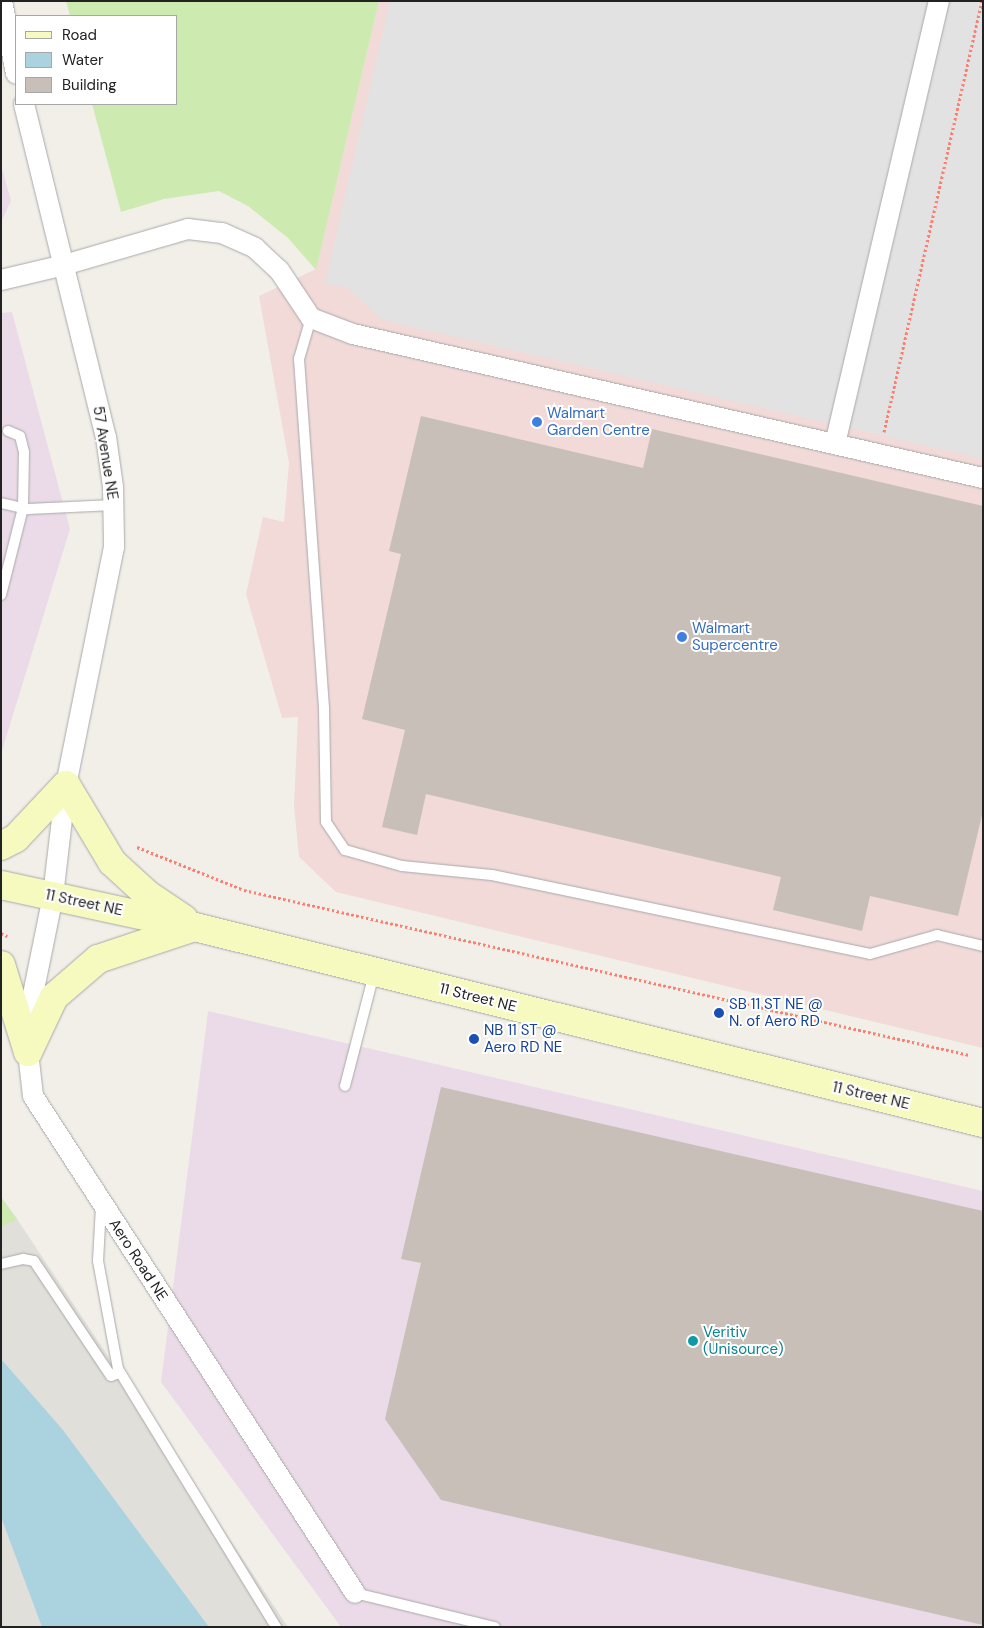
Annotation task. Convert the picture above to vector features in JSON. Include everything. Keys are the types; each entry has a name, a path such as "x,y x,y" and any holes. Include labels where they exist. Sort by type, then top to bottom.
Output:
{"street":[{"path":"2,1 15,69"},
{"path":"835,444 939,1"},
{"name":"57 Avenue NE","path":"24,105 106,437 114,505 114,547 66,785 53,896"},
{"path":"1,280 64,265 188,229 222,233 255,248 279,270 311,318 353,334 983,478"},
{"path":"1,846 16,838 66,785 112,862 148,894 195,927"},
{"name":"11 Street NE","path":"1,885 195,927 983,1123"},
{"name":"Aero Road NE","path":"53,896 32,999 28,1052 32,1096 355,1593"},
{"path":"28,1052 54,997 98,959 195,927"},
{"path":"1,965 28,1052"}],"lane":[{"path":"311,318 299,359 324,708 326,822 345,850 402,866 492,875 870,954 937,935 983,946"},
{"path":"1,594 22,508 24,452 20,436 8,431"},
{"path":"1,504 22,508 114,505"},
{"path":"345,1086 374,973"},
{"path":"102,1203 98,1261 118,1369 276,1627"},
{"path":"1,1264 24,1259 34,1261 111,1376 116,1374 118,1369"},
{"path":"355,1593 495,1627"}],"path":[{"path":"879,455 982,1"},
{"path":"134,846 244,890 969,1055"},
{"path":"1,933 7,936"}],"shaded area":[{"path":"379,1 983,1 983,1048 336,892 299,857 294,806 298,717 282,718 246,594 263,517 284,522 289,463 259,296 316,269"},
{"path":"390,1 983,1 983,459 383,320 347,288 325,283"},
{"path":"1,165 11,201 1,222"},
{"path":"12,312 70,529 1,754 1,313"},
{"path":"208,1011 983,1191 983,1627 341,1627 161,1382"},
{"path":"1,1197 17,1219 288,1627 1,1627"}],"green space":[{"path":"66,1 379,1 316,270 288,238 248,206 219,191 164,199 121,212 92,105 178,105 178,15 70,15"},
{"path":"1,1197 17,1219 1,1227"}],"water":[{"path":"1,1359 63,1430 209,1627 42,1627 1,1517"}],"building":[{"name":"Walmart Supercentre","path":"421,416 643,468 652,429 983,506 983,811 958,916 870,896 862,931 773,910 781,877 426,794 417,835 382,827 405,730 362,719 401,554 389,551"},
{"name":"Veritiv (Unisource)","path":"441,1087 983,1211 983,1625 441,1500 385,1419 421,1263 401,1259"}],"place":[{"name":"Walmart Garden Centre","path":"537,422"},
{"name":"Walmart Supercentre","path":"682,637"},
{"name":"SB 11 ST NE @ N. of Aero RD","path":"719,1013"},
{"name":"NB 11 ST @ Aero RD NE","path":"474,1039"},
{"name":"Veritiv (Unisource)","path":"693,1341"}]}
